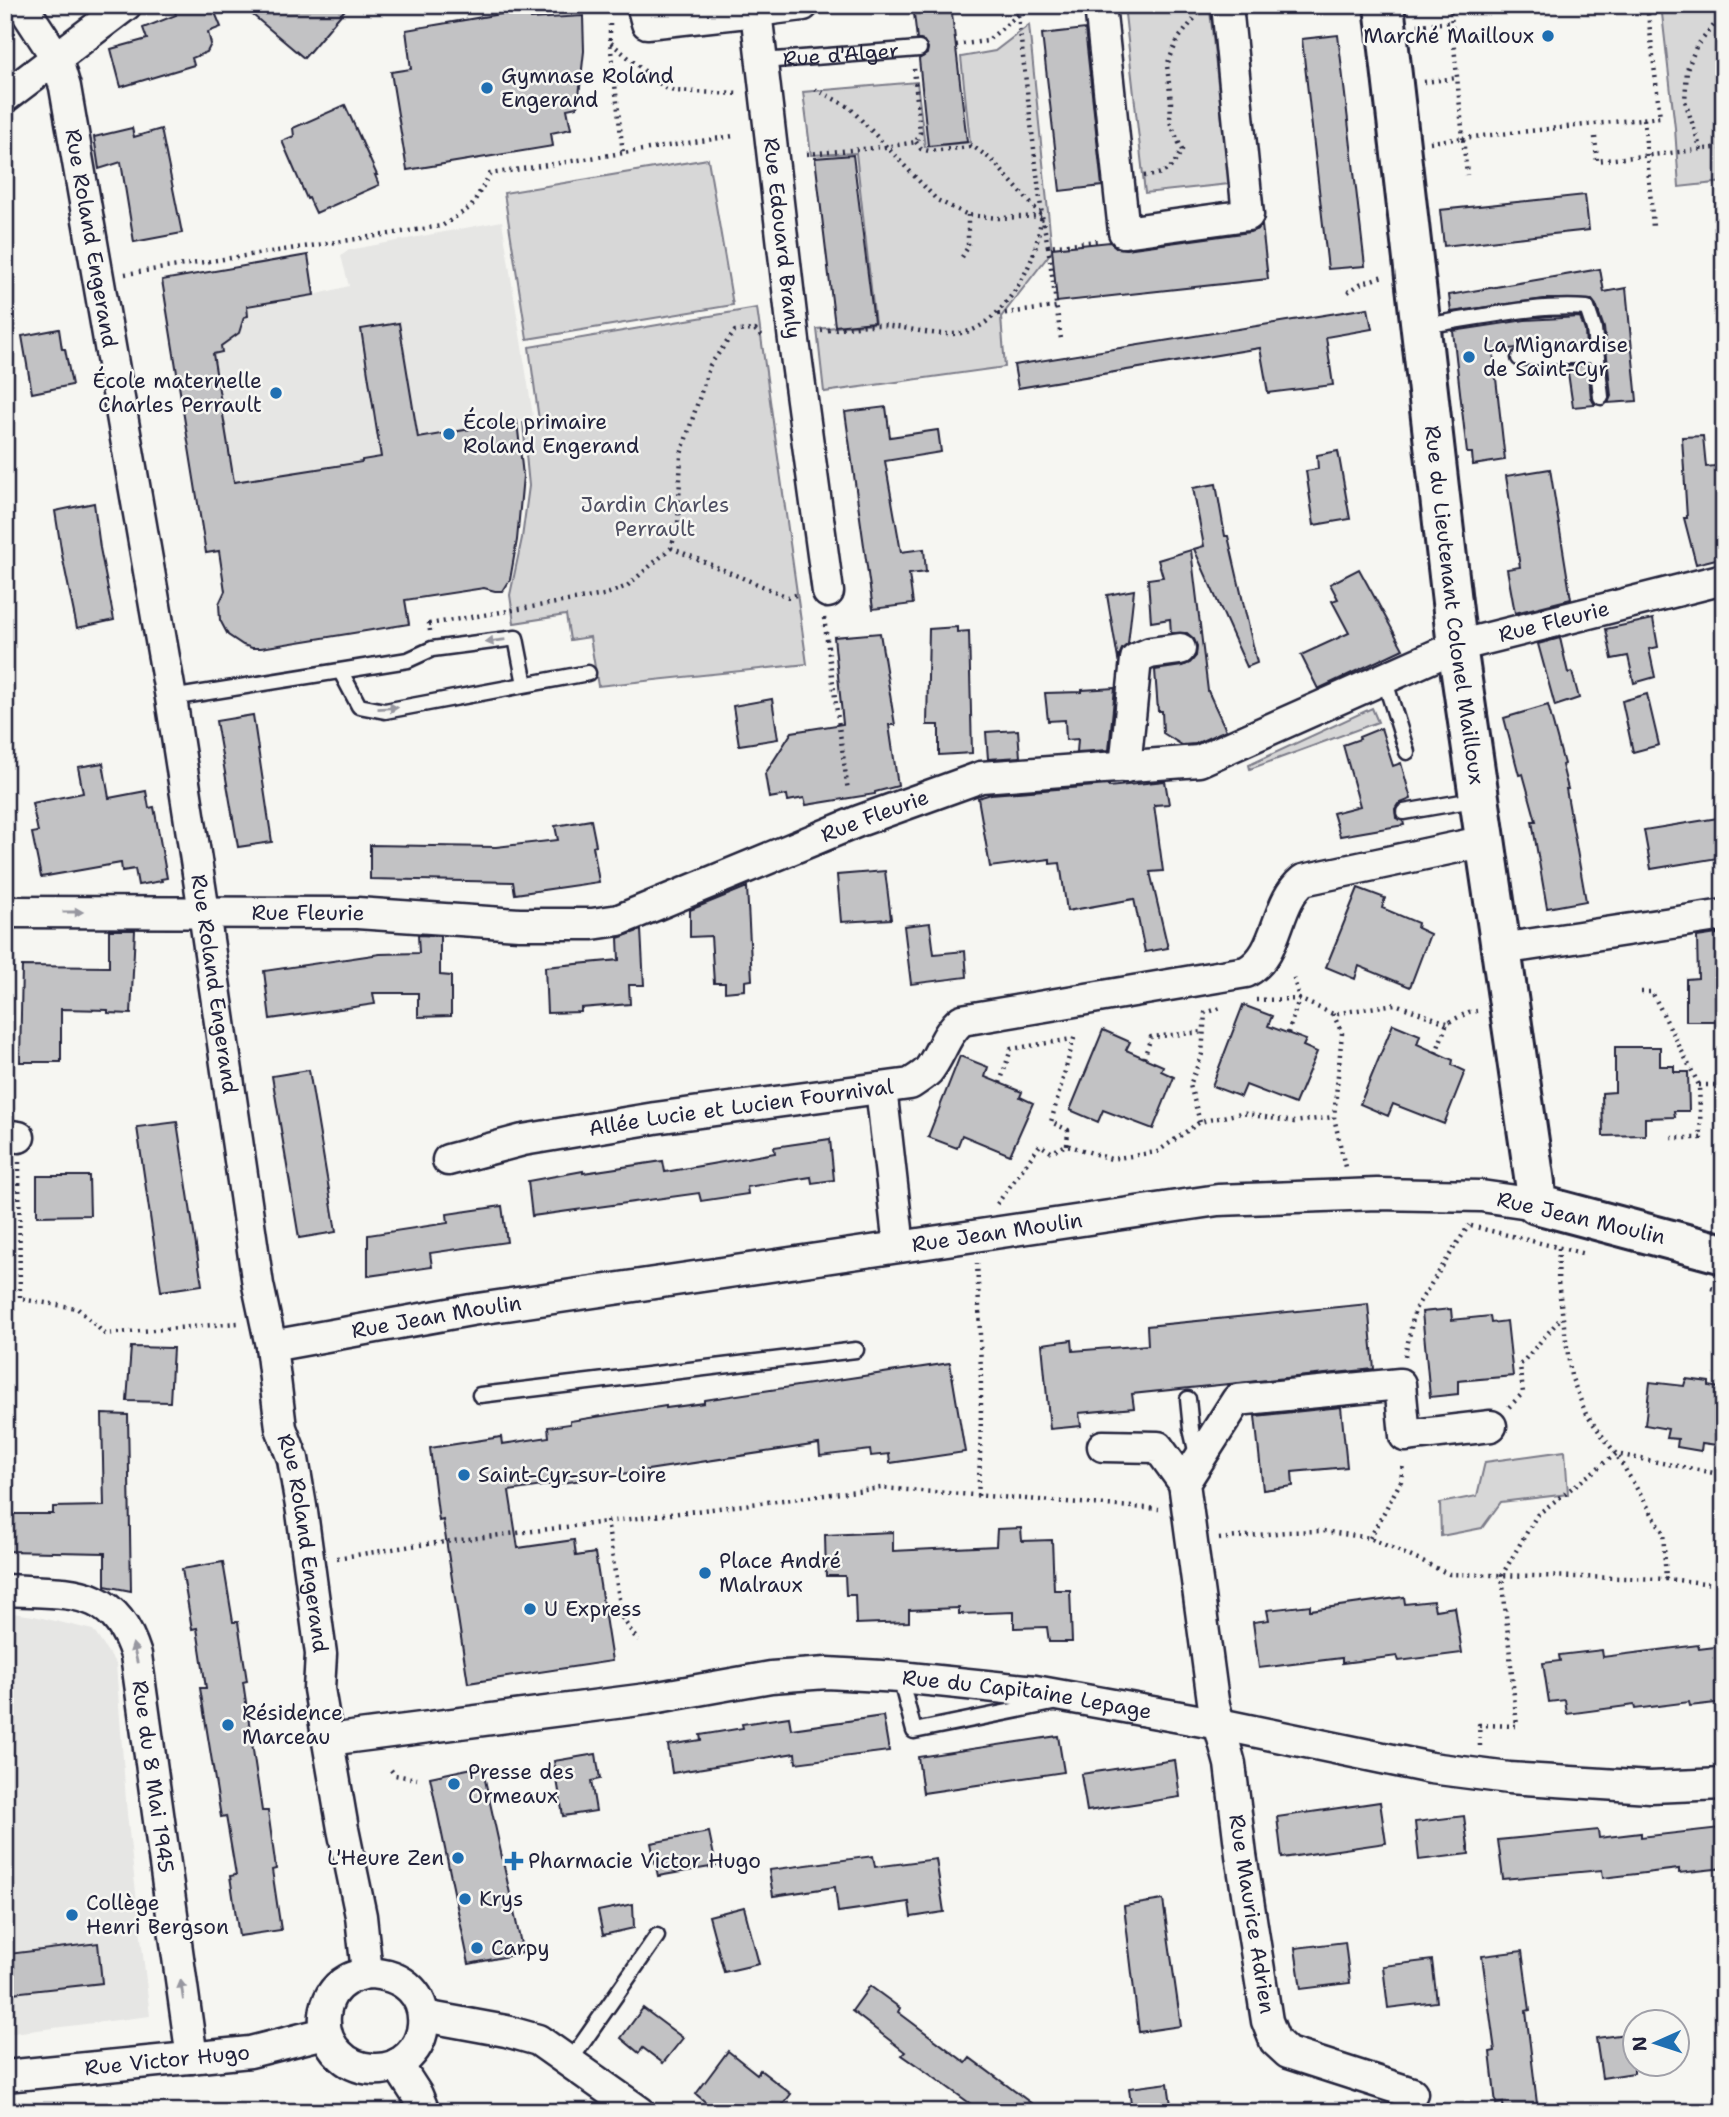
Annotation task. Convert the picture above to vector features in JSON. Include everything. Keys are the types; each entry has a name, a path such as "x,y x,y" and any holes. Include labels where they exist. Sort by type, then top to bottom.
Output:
{"street":[{"name":"Rue Roland Engerand","path":"22,5 57,57 65,87 171,698 281,1428 293,1459 321,1654 319,1689 342,1829 361,1916 367,1973"},
{"path":"5,97 126,5"},
{"path":"642,5 647,23 803,5"},
{"path":"1100,5 1124,232 1248,215 1227,5"},
{"name":"Rue du Lieutenant Colonel Mailloux","path":"1384,5 1457,646 1536,1204"},
{"name":"Rue Edouard Branly","path":"757,11 794,341 828,591"},
{"name":"Rue Fleurie","path":"5,912 357,913 519,924 592,925 619,920 859,821 981,777 1199,761 1457,646 1724,579"},
{"path":"1125,767 1136,659 1150,653 1180,649"},
{"name":"Allée Lucie et Lucien Fournival","path":"448,1160 523,1140 655,1118 910,1084 929,1069 948,1035 962,1020 1246,972 1257,967 1265,956 1288,897 1294,887 1303,880 1486,841"},
{"path":"1501,949 1724,915"},
{"path":"881,1088 897,1230"},
{"name":"Rue Jean Moulin","path":"268,1334 471,1310 1218,1200 1377,1194 1481,1196 1536,1204 1717,1270"},
{"path":"1103,1446 1158,1447 1190,1485 1237,1400 1400,1384 1405,1436 1491,1426"},
{"name":"Rue Maurice Adrien","path":"1190,1485 1193,1541 1213,1701 1230,1764 1267,2021 1275,2041 1288,2053 1412,2094"},
{"name":"Rue du 8 Mai 1945","path":"5,1590 79,1595 94,1599 119,1619 130,1635 136,1655 192,2058"},
{"name":"Rue du Capitaine Lepage","path":"328,1740 647,1699 771,1677 827,1673 900,1677 1035,1691 1219,1724 1431,1768 1509,1779 1650,1787 1724,1784"},
{"path":"367,1973 383,1974 409,1986 419,1998 424,2016 422,2034 413,2052 397,2064 380,2070 362,2068 346,2061 333,2049 325,2033 324,2011 332,1992 347,1980 367,1973"},
{"path":"424,2016 506,2031 538,2040 640,2112"},
{"name":"Rue Victor Hugo","path":"5,2076 250,2052 325,2033"},
{"path":"397,2064 424,2112"}],"lane":[{"name":"Rue d'Alger","path":"762,61 919,50"},
{"path":"1420,327 1526,310 1587,308 1594,329 1601,397"},
{"path":"1519,358 1597,355"},
{"path":"171,698 408,660 432,649 516,638 525,684"},
{"path":"341,672 359,706 385,711 588,673"},
{"path":"1384,678 1407,752"},
{"path":"1404,812 1480,799"},
{"path":"480,1395 856,1350"},
{"path":"1188,1399 1191,1429 1190,1485"},
{"path":"900,1677 914,1731 1075,1699"},
{"path":"570,2061 657,1936"}],"path":[{"path":"956,45 987,41 1034,5"},
{"path":"1118,177 1160,175 1173,167 1182,150 1170,122 1167,65 1178,39 1205,5"},
{"path":"1450,5 1467,175"},
{"path":"1429,142 1660,117 1647,5"},
{"path":"1701,150 1685,101 1687,70 1696,47 1724,15 1722,5"},
{"path":"1018,15 1042,216 1061,339"},
{"path":"1417,25 1452,22"},
{"path":"610,24 623,153"},
{"path":"610,42 665,88 674,91 747,93"},
{"path":"914,67 920,133 916,142"},
{"path":"1423,82 1457,78"},
{"path":"815,89 849,107 937,200 968,215 999,218 1042,216"},
{"path":"1644,119 1653,227"},
{"path":"117,275 442,226 471,206 490,174 733,136"},
{"path":"1595,137 1597,160 1724,147"},
{"path":"916,142 921,149 929,151 972,146"},
{"path":"807,153 916,142"},
{"path":"967,142 992,160 1042,216"},
{"path":"962,257 968,247 968,215"},
{"path":"817,329 820,331 878,325 943,334 965,333 986,323 998,314 1032,258 1042,216"},
{"path":"1048,246 1103,240"},
{"path":"998,314 1056,307"},
{"path":"432,649 429,624 604,595 627,586 656,564 671,548 678,525 681,454 710,365 735,331 755,330 769,342"},
{"path":"671,548 788,597 828,591"},
{"path":"828,591 822,601 848,791"},
{"path":"1287,1033 1299,999 1293,974"},
{"path":"1642,992 1652,992 1699,1085 1701,1138 1671,1138"},
{"path":"1254,1000 1299,999 1333,1014 1395,1004 1447,1023"},
{"path":"1200,1122 1190,1084 1202,1054 1205,1013 1230,1004"},
{"path":"1436,1053 1447,1023 1469,1012 1510,1007"},
{"path":"1333,1014 1342,1033 1334,1117 1345,1167"},
{"path":"1144,1058 1151,1037 1203,1032"},
{"path":"1000,1083 1012,1049 1074,1037 1051,1122 1068,1130 1067,1145"},
{"path":"1699,1085 1724,1085"},
{"path":"990,1213 1040,1146 1051,1152 1067,1145 1111,1160 1157,1152 1200,1122 1241,1113 1294,1122 1334,1117"},
{"path":"12,1136 20,1299 77,1308 105,1334 268,1334"},
{"name":"Rue Jean Moulin","path":"1456,1225 1588,1255"},
{"path":"1400,1384 1415,1310 1468,1226"},
{"path":"1559,1248 1561,1317 1571,1376 1586,1414 1616,1454 1663,1532 1666,1579"},
{"name":"Rue Jean Moulin","path":"964,1265 978,1263 981,1399 978,1496"},
{"path":"1717,1270 1724,1291"},
{"path":"1491,1426 1523,1393 1520,1365 1561,1317"},
{"path":"1370,1538 1401,1481 1405,1436"},
{"path":"1482,1775 1479,1725 1517,1726 1502,1575 1537,1515 1616,1454 1724,1475"},
{"path":"308,1562 607,1521 881,1488 978,1496 1190,1485"},
{"path":"607,1521 622,1618 638,1640"},
{"path":"1193,1541 1323,1531 1370,1538 1449,1574 1666,1579 1724,1586"},
{"path":"391,1770 395,1775 417,1779"}],"shaded area":[{"path":"502,221 533,416 517,421 522,454 523,494 514,562 506,587 498,591 489,587 406,600 409,624 261,648 252,648 235,641 228,635 220,620 219,604 225,590 219,551 206,553 162,280 308,255 314,295 349,286 341,256 349,250"},
{"name":"Collège Henri Bergson","path":"5,1612 93,1630 116,1664 127,1814 150,2016 5,2034"}],"green space":[{"path":"1124,5 1206,5 1210,11 1229,184 1145,193"},
{"path":"1661,5 1724,5 1724,182 1679,187"},
{"path":"1029,25 1052,251 1001,317 1005,367 824,392 817,329 875,323 856,153 811,155 803,92 917,82 925,147 970,142 961,57 995,51"},
{"path":"708,159 733,305 527,339 504,193"},
{"name":"Jardin Charles Perrault","path":"757,308 807,664 598,686 590,637 570,640 566,615 514,623 510,595 529,486 523,423 539,420 529,347"},
{"path":"1372,708 1378,722 1250,769 1249,765"},
{"path":"1565,1451 1568,1494 1501,1502 1482,1528 1441,1536 1440,1503 1477,1496 1485,1462"}],"building":[{"path":"173,5 212,5 221,27 208,32 211,44 207,52 192,58 194,65 121,87 111,49 147,39 143,28 176,15"},
{"path":"241,5 349,5 304,58"},
{"path":"913,5 951,5 967,142 928,146 919,59 927,54 928,48 924,41 917,39"},
{"name":"Gymnase Roland Engerand","path":"529,9 531,19 583,16 584,51 579,96 577,107 567,109 571,129 551,133 553,146 407,170 391,72 411,69 406,30"},
{"path":"1085,29 1102,186 1060,191 1042,34"},
{"path":"1338,35 1365,266 1328,269 1302,39"},
{"path":"345,105 379,185 316,213 309,198 307,199 282,141 294,136 293,128"},
{"path":"132,128 134,137 161,129 182,233 134,242 121,162 99,169 94,137"},
{"path":"853,155 874,322 835,326 815,158"},
{"path":"1585,195 1589,230 1444,246 1440,210"},
{"path":"1262,225 1268,279 1057,302 1052,248 1110,242 1117,248 1126,249 1250,232"},
{"name":"École primaire Roland Engerand","path":"308,255 314,295 247,306 248,316 244,317 239,333 221,346 222,352 213,354 234,482 381,457 361,329 399,323 418,438 517,421 523,476 517,540 510,580 503,591 484,588 405,600 409,624 252,648 228,635 220,620 219,604 225,591 219,551 206,553 162,280"},
{"path":"1600,269 1604,292 1626,288 1637,401 1608,403 1611,396 1604,328 1592,300 1544,299 1451,312 1449,295"},
{"path":"1368,308 1372,329 1326,337 1333,385 1268,393 1260,348 1018,388 1014,365"},
{"path":"1580,317 1586,346 1564,347 1563,342 1493,351 1505,460 1473,465 1472,453 1467,453 1453,331 1525,320"},
{"path":"59,329 72,385 32,393 22,336"},
{"path":"1588,365 1591,398 1595,405 1573,407 1567,366"},
{"path":"886,407 890,437 938,430 941,452 885,461 901,552 924,549 926,572 909,574 913,604 873,609 845,412"},
{"path":"1703,436 1706,467 1724,465 1724,557 1696,564 1684,518 1687,518 1682,437"},
{"path":"1338,451 1350,519 1314,525 1306,471 1318,469 1317,455"},
{"path":"1550,469 1571,599 1515,613 1507,569 1520,567 1506,476"},
{"path":"1216,484 1225,536 1228,536 1257,663 1247,667 1194,549 1204,546 1193,488"},
{"path":"94,503 114,620 77,628 55,511"},
{"path":"1191,550 1208,691 1226,730 1195,744 1182,745 1163,733 1162,711 1158,711 1155,670 1190,663 1196,656 1197,646 1187,633 1171,633 1170,619 1151,622 1148,579 1163,577 1158,560"},
{"path":"1359,569 1403,649 1318,689 1301,655 1349,633 1332,601 1338,599 1330,584"},
{"path":"1134,590 1128,644 1122,649 1118,659 1107,595"},
{"path":"1653,619 1658,647 1649,649 1655,677 1634,683 1628,656 1612,659 1606,629"},
{"path":"957,627 957,632 969,631 972,753 939,755 939,725 927,725 929,629"},
{"path":"880,633 895,725 889,725 898,786 875,794 806,805 804,798 788,801 787,795 769,798 765,774 792,732 843,724 834,637"},
{"path":"1560,638 1568,673 1572,672 1579,698 1555,706 1538,644"},
{"path":"1115,688 1109,750 1077,752 1078,739 1066,740 1065,720 1048,721 1045,693"},
{"path":"1647,694 1659,745 1633,752 1622,701"},
{"path":"772,699 778,739 739,745 733,706"},
{"path":"1548,705 1564,764 1562,765 1586,901 1547,908 1532,821 1536,821 1523,774 1519,775 1504,718"},
{"path":"253,715 272,842 238,847 216,721"},
{"path":"1381,728 1393,766 1401,763 1411,799 1398,804 1395,809 1396,818 1403,821 1404,825 1340,836 1333,813 1360,806 1343,745"},
{"path":"1018,730 1020,757 988,759 986,732"},
{"path":"103,763 109,798 146,791 149,808 154,807 167,878 161,879 162,881 138,885 135,869 122,871 121,863 41,877 32,833 38,832 32,803 83,793 78,767"},
{"path":"1165,781 1169,804 1154,805 1163,871 1150,872 1168,948 1145,952 1134,899 1067,911 1060,863 1050,864 1050,859 990,867 978,798 991,794"},
{"path":"1724,817 1724,857 1651,869 1644,830"},
{"path":"591,820 599,882 515,894 513,882 370,879 370,845 496,847 558,840 555,826"},
{"path":"885,871 891,919 841,922 837,875"},
{"path":"747,887 752,980 745,981 745,990 725,992 725,983 714,983 711,936 690,937 690,910"},
{"path":"1358,888 1385,898 1382,908 1418,923 1417,928 1430,934 1410,987 1359,966 1355,979 1326,967"},
{"path":"930,923 934,954 965,951 967,977 911,984 904,926"},
{"path":"109,930 135,930 131,1014 108,1013 108,1010 61,1009 61,1062 20,1062 22,966 109,967"},
{"path":"641,930 644,985 629,985 630,1004 581,1008 581,1012 547,1013 545,967 619,960 618,938"},
{"path":"1724,933 1724,1021 1686,1021 1686,979 1698,978 1697,937"},
{"path":"418,935 440,936 440,975 451,976 451,1016 418,1017 418,993 373,993 375,1004 270,1019 264,971 380,954 419,953"},
{"path":"1243,1005 1272,1016 1268,1026 1306,1040 1303,1046 1317,1052 1295,1104 1246,1085 1241,1097 1212,1086"},
{"path":"1393,1024 1420,1035 1417,1044 1453,1060 1452,1065 1465,1071 1444,1124 1393,1104 1388,1116 1360,1104"},
{"path":"1103,1030 1130,1042 1126,1050 1163,1066 1161,1071 1174,1077 1153,1129 1103,1110 1098,1122 1070,1110"},
{"path":"1615,1047 1660,1047 1660,1066 1674,1066 1674,1072 1688,1072 1689,1111 1674,1111 1675,1117 1645,1118 1645,1135 1603,1136 1602,1093 1615,1092"},
{"path":"960,1056 988,1067 985,1077 1022,1092 1020,1097 1033,1103 1010,1155 962,1135 957,1148 928,1137"},
{"path":"309,1070 336,1232 299,1238 272,1076"},
{"path":"177,1122 202,1285 161,1291 137,1127"},
{"path":"830,1139 834,1180 812,1183 811,1177 747,1187 748,1194 701,1201 699,1193 532,1216 528,1181 663,1161 665,1172 775,1153 774,1147"},
{"path":"37,1176 89,1176 90,1215 37,1216"},
{"path":"502,1206 507,1242 430,1253 432,1267 368,1276 368,1235 448,1223 447,1214"},
{"path":"1368,1304 1374,1369 1132,1394 1134,1408 1079,1413 1081,1426 1050,1429 1042,1344 1072,1340 1073,1351 1148,1345 1147,1326"},
{"path":"1451,1309 1452,1320 1490,1316 1491,1323 1507,1321 1513,1376 1458,1381 1458,1394 1430,1397 1422,1312"},
{"path":"131,1347 173,1348 170,1402 127,1401"},
{"path":"950,1363 965,1452 890,1463 889,1454 871,1456 870,1450 820,1456 819,1444 509,1491 518,1548 574,1540 576,1556 595,1553 612,1661 468,1683 443,1520 439,1521 430,1448 501,1437 502,1444 549,1437 548,1427 570,1424 570,1421 704,1403 704,1400"},
{"path":"1686,1379 1709,1382 1709,1386 1724,1389 1724,1446 1702,1443 1701,1451 1677,1447 1678,1439 1666,1438 1668,1429 1645,1425 1650,1382 1684,1386"},
{"path":"1341,1407 1347,1467 1292,1472 1293,1486 1263,1490 1255,1416"},
{"path":"102,1414 128,1415 131,1591 105,1586 105,1553 5,1551 5,1514 53,1514 53,1507 104,1506"},
{"path":"1021,1528 1022,1541 1052,1540 1054,1590 1070,1590 1072,1642 1049,1642 1047,1627 1014,1628 1014,1612 959,1614 959,1608 909,1610 909,1622 856,1624 855,1595 846,1595 845,1576 826,1576 825,1535 893,1532 893,1551 996,1546 997,1529"},
{"name":"Résidence Marceau","path":"223,1562 233,1622 238,1622 247,1681 243,1682 262,1811 268,1811 276,1869 272,1870 281,1930 239,1936 230,1876 236,1875 226,1816 221,1817 200,1688 206,1688 197,1628 192,1629 182,1569"},
{"path":"1404,1597 1405,1604 1433,1601 1435,1610 1455,1607 1462,1653 1399,1661 1397,1656 1342,1663 1342,1658 1259,1668 1253,1622 1269,1620 1267,1610 1310,1605 1310,1610"},
{"path":"1698,1645 1699,1649 1724,1646 1724,1702 1690,1706 1689,1702 1635,1709 1634,1705 1567,1714 1565,1700 1549,1702 1543,1663 1560,1661 1559,1655 1602,1650 1603,1657"},
{"path":"883,1716 889,1751 796,1763 795,1753 672,1773 668,1745 701,1740 700,1735 743,1728 742,1724 789,1717 791,1729"},
{"path":"1058,1736 1064,1772 923,1793 918,1757"},
{"path":"596,1754 600,1779 591,1781 596,1811 563,1816 554,1761"},
{"path":"1175,1760 1180,1797 1087,1811 1081,1774"},
{"path":"482,1766 523,1953 469,1964 430,1777"},
{"path":"1380,1802 1386,1843 1282,1858 1277,1817"},
{"path":"1464,1816 1469,1854 1419,1860 1415,1822"},
{"path":"1720,1828 1721,1838 1724,1838 1724,1868 1679,1873 1679,1869 1603,1878 1602,1870 1503,1879 1498,1840 1598,1830 1599,1838 1641,1833 1641,1837"},
{"path":"709,1832 716,1866 658,1876 651,1843"},
{"path":"873,1856 875,1867 936,1859 944,1912 911,1917 909,1902 838,1912 835,1887 773,1896 769,1870"},
{"path":"1163,1900 1181,2026 1139,2032 1124,1906"},
{"path":"633,1904 634,1928 603,1935 598,1911"},
{"path":"744,1907 759,1964 724,1972 709,1916"},
{"path":"1345,1942 1350,1983 1301,1989 1295,1948"},
{"path":"98,1943 102,1983 13,1993 8,1954"},
{"path":"1522,1951 1530,2010 1526,2011 1538,2112 1504,2112 1503,2103 1496,2104 1490,2052 1495,2051 1482,1956"},
{"path":"1432,1960 1437,2002 1388,2008 1383,1966"},
{"path":"870,1986 900,2008 898,2012 966,2063 970,2058 1043,2112 982,2112 902,2055 905,2052 852,2011"},
{"path":"643,2008 683,2038 663,2063 643,2048 639,2053 621,2038"},
{"path":"1620,2035 1620,2075 1602,2078 1596,2038"},
{"path":"728,2051 757,2074 760,2070 791,2094 777,2112 717,2112 696,2094"},
{"path":"1168,2083 1172,2112 1132,2112 1129,2088"}],"place":[{"name":"Marché Mailloux","path":"1548,36"},
{"name":"Gymnase Roland Engerand","path":"487,88"},
{"name":"La Mignardise de Saint-Cyr","path":"1469,357"},
{"name":"École maternelle Charles Perrault","path":"276,393"},
{"name":"École primaire Roland Engerand","path":"449,434"},
{"name":"Saint-Cyr-sur-Loire","path":"464,1475"},
{"name":"Place André Malraux","path":"705,1573"},
{"name":"U Express","path":"530,1609"},
{"name":"Résidence Marceau","path":"228,1725"},
{"name":"Presse des Ormeaux","path":"454,1784"},
{"name":"L'Heure Zen","path":"458,1858"},
{"name":"Pharmacie Victor Hugo","path":"514,1861"},
{"name":"Krys","path":"465,1899"},
{"name":"Collège Henri Bergson","path":"72,1915"},
{"name":"Carpy","path":"477,1948"}]}
